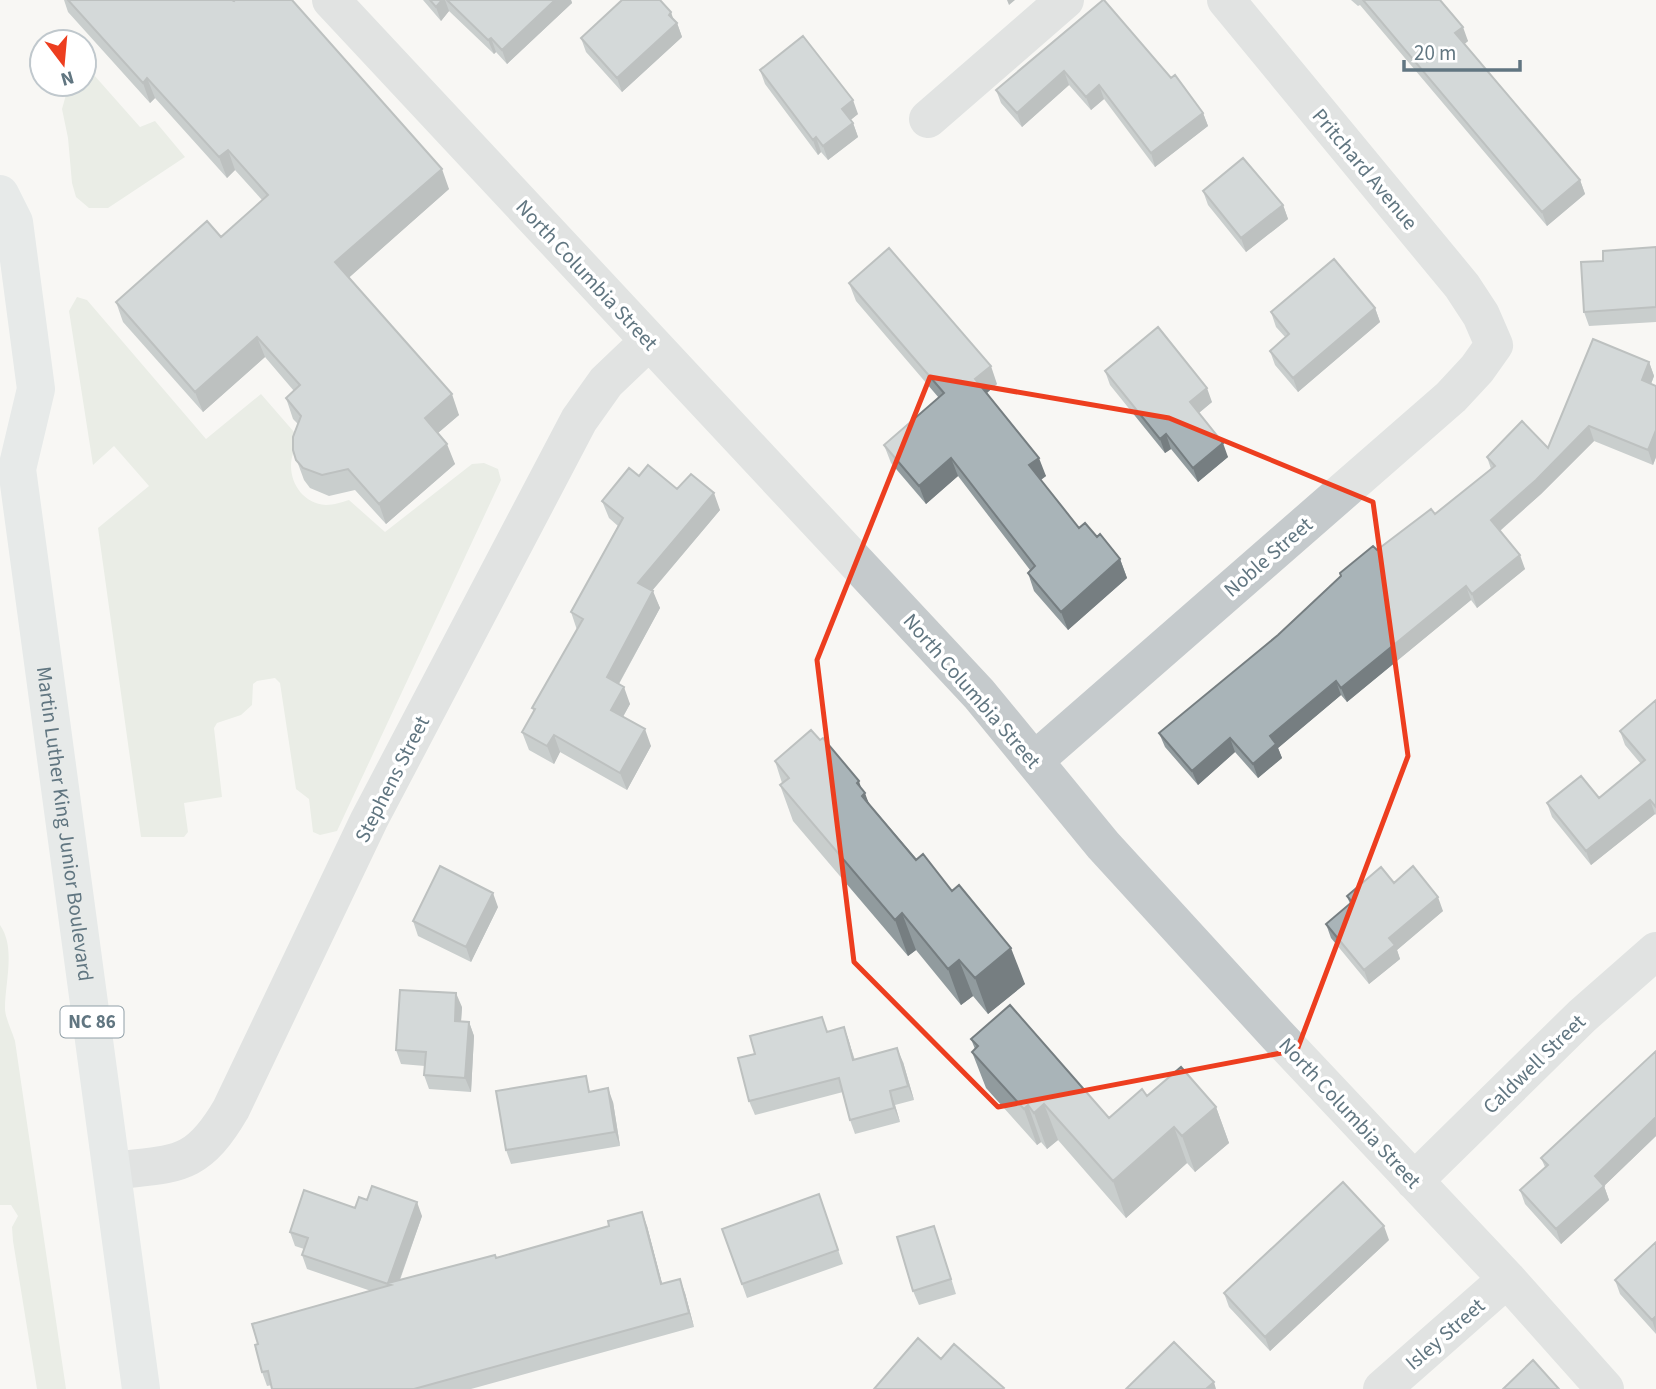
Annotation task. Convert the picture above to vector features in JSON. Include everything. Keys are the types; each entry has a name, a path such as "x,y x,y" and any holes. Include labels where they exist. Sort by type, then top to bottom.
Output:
{"main road":[{"name":"Martin Luther King Junior Boulevard","path":"0,194 14,222 37,388 9,454 113,1171 141,1389"}],"street":[{"name":"North Columbia Street","path":"331,0 979,694 1103,845 1507,1279 1605,1389"},
{"path":"928,120 1065,0"},
{"name":"Pritchard Avenue","path":"1226,0 1462,286 1481,314 1494,345"},
{"name":"Stephens Street","path":"113,1171 176,1163 200,1151 217,1133 231,1109 369,820 579,420 606,382 649,341"},
{"name":"Noble Street","path":"1034,761 1451,397 1477,369 1494,345"},
{"name":"Caldwell Street","path":"1415,1181 1582,1016 1656,951"},
{"name":"Isley Street","path":"1382,1389 1507,1279"}],"highlighted area":[{"path":"930,377 1169,418 1373,502 1408,756 1297,1050 998,1107 854,962 817,660"}],"shaded area":[{"path":"98,80 140,127 155,121 185,157 108,208 89,208 76,197 72,183 62,109 65,98 98,98"},
{"path":"77,297 87,300 206,439 261,394 301,440 295,449 291,470 298,490 315,503 326,505 349,500 385,532 472,464 484,463 498,469 501,480 337,831 320,835 313,832 309,799 296,789 280,683 275,678 253,684 252,705 241,715 217,723 214,728 222,797 184,803 188,832 184,837 141,837 98,528 149,486 114,446 93,465 69,311"},
{"path":"0,925 8,944 9,955 5,1012 15,1041 66,1389 37,1389 13,1241 12,1227 18,1216 11,1205 0,1205"}],"building":[{"path":"68,0 292,0 442,169 335,262 452,394 425,418 447,444 379,504 348,469 322,475 303,468 296,460 293,437 301,416 286,398 300,385 257,337 195,392 116,302 207,221 221,237 268,195 228,150 219,157 147,78 143,83 98,33 98,28 93,28"},
{"path":"430,0 442,0 436,7"},
{"path":"447,0 555,0 502,50"},
{"path":"622,0 660,0 677,23 617,78 581,38"},
{"path":"1103,0 1171,78 1175,75 1203,113 1151,153 1099,85 1086,97 1064,71 1017,113 996,90"},
{"path":"1363,0 1440,0 1463,27 1455,33 1580,180 1542,212"},
{"path":"803,36 853,100 842,109 853,123 823,146 816,137 813,140 760,70"},
{"path":"1243,158 1283,205 1241,238 1203,191"},
{"path":"1656,247 1656,307 1584,312 1581,262 1603,261 1603,251"},
{"path":"889,248 991,366 975,379 1039,458 1029,465 1079,528 1085,523 1097,537 1100,534 1120,559 1061,612 1028,573 1035,566 951,458 919,486 884,445 944,393 849,283"},
{"path":"1334,259 1375,308 1293,378 1270,351 1289,334 1271,312"},
{"path":"1158,327 1207,388 1190,402 1223,443 1193,468 1166,434 1160,439 1105,371"},
{"path":"1593,339 1649,362 1642,380 1656,386 1656,430 1648,450 1589,426 1536,480 1491,520 1520,555 1472,594 1466,586 1341,688 1336,681 1270,736 1276,744 1253,764 1230,738 1192,771 1159,733 1278,635 1341,576 1340,573 1373,546 1377,550 1431,509 1435,514 1495,466 1487,457 1522,421 1548,448"},
{"path":"648,465 677,489 691,474 714,493 638,583 653,591 607,677 624,687 611,710 645,729 620,773 554,735 547,746 522,732 535,709 532,708 583,619 571,612 623,518 602,501 629,468 639,476"},
{"path":"1656,700 1656,807 1650,800 1586,851 1547,803 1581,776 1599,798 1645,760 1620,731"},
{"path":"811,730 820,740 823,738 859,781 857,783 865,793 862,796 916,860 923,854 952,891 959,885 1011,948 975,978 959,960 948,969 902,913 895,920 780,785 789,778 775,761"},
{"path":"440,866 493,893 466,947 413,921"},
{"path":"1413,866 1438,897 1389,938 1395,945 1364,970 1326,924 1352,902 1347,896 1381,867 1394,883"},
{"path":"400,990 456,993 455,1021 469,1022 465,1078 424,1075 426,1052 396,1050"},
{"path":"1010,1005 1109,1118 1142,1089 1147,1096 1181,1067 1216,1107 1182,1136 1174,1127 1113,1181 1044,1104 1034,1113 1028,1105 1024,1109 972,1052 978,1046 971,1039"},
{"path":"822,1017 827,1032 844,1027 853,1060 897,1048 908,1086 890,1091 894,1108 850,1120 839,1078 749,1101 738,1058 755,1054 750,1036"},
{"path":"1656,1051 1656,1117 1595,1176 1604,1186 1556,1229 1520,1190 1548,1165 1541,1158"},
{"path":"586,1076 589,1092 608,1088 615,1132 506,1150 496,1091"},
{"path":"1343,1182 1384,1226 1265,1337 1224,1293"},
{"path":"372,1186 417,1202 388,1283 495,1255 496,1258 609,1226 608,1221 642,1212 661,1284 680,1279 689,1313 414,1389 272,1389 268,1371 262,1372 252,1324 391,1285 302,1255 308,1238 290,1232 304,1190 355,1208 359,1197 367,1200"},
{"path":"819,1194 838,1250 742,1284 722,1229"},
{"path":"934,1226 951,1279 913,1291 897,1237"},
{"path":"1656,1242 1656,1316 1652,1320 1615,1280"},
{"path":"918,1338 941,1359 954,1344 1004,1388 874,1389"},
{"path":"1174,1342 1214,1382 1206,1389 1126,1389"},
{"path":"1533,1360 1559,1389 1503,1389"}]}
